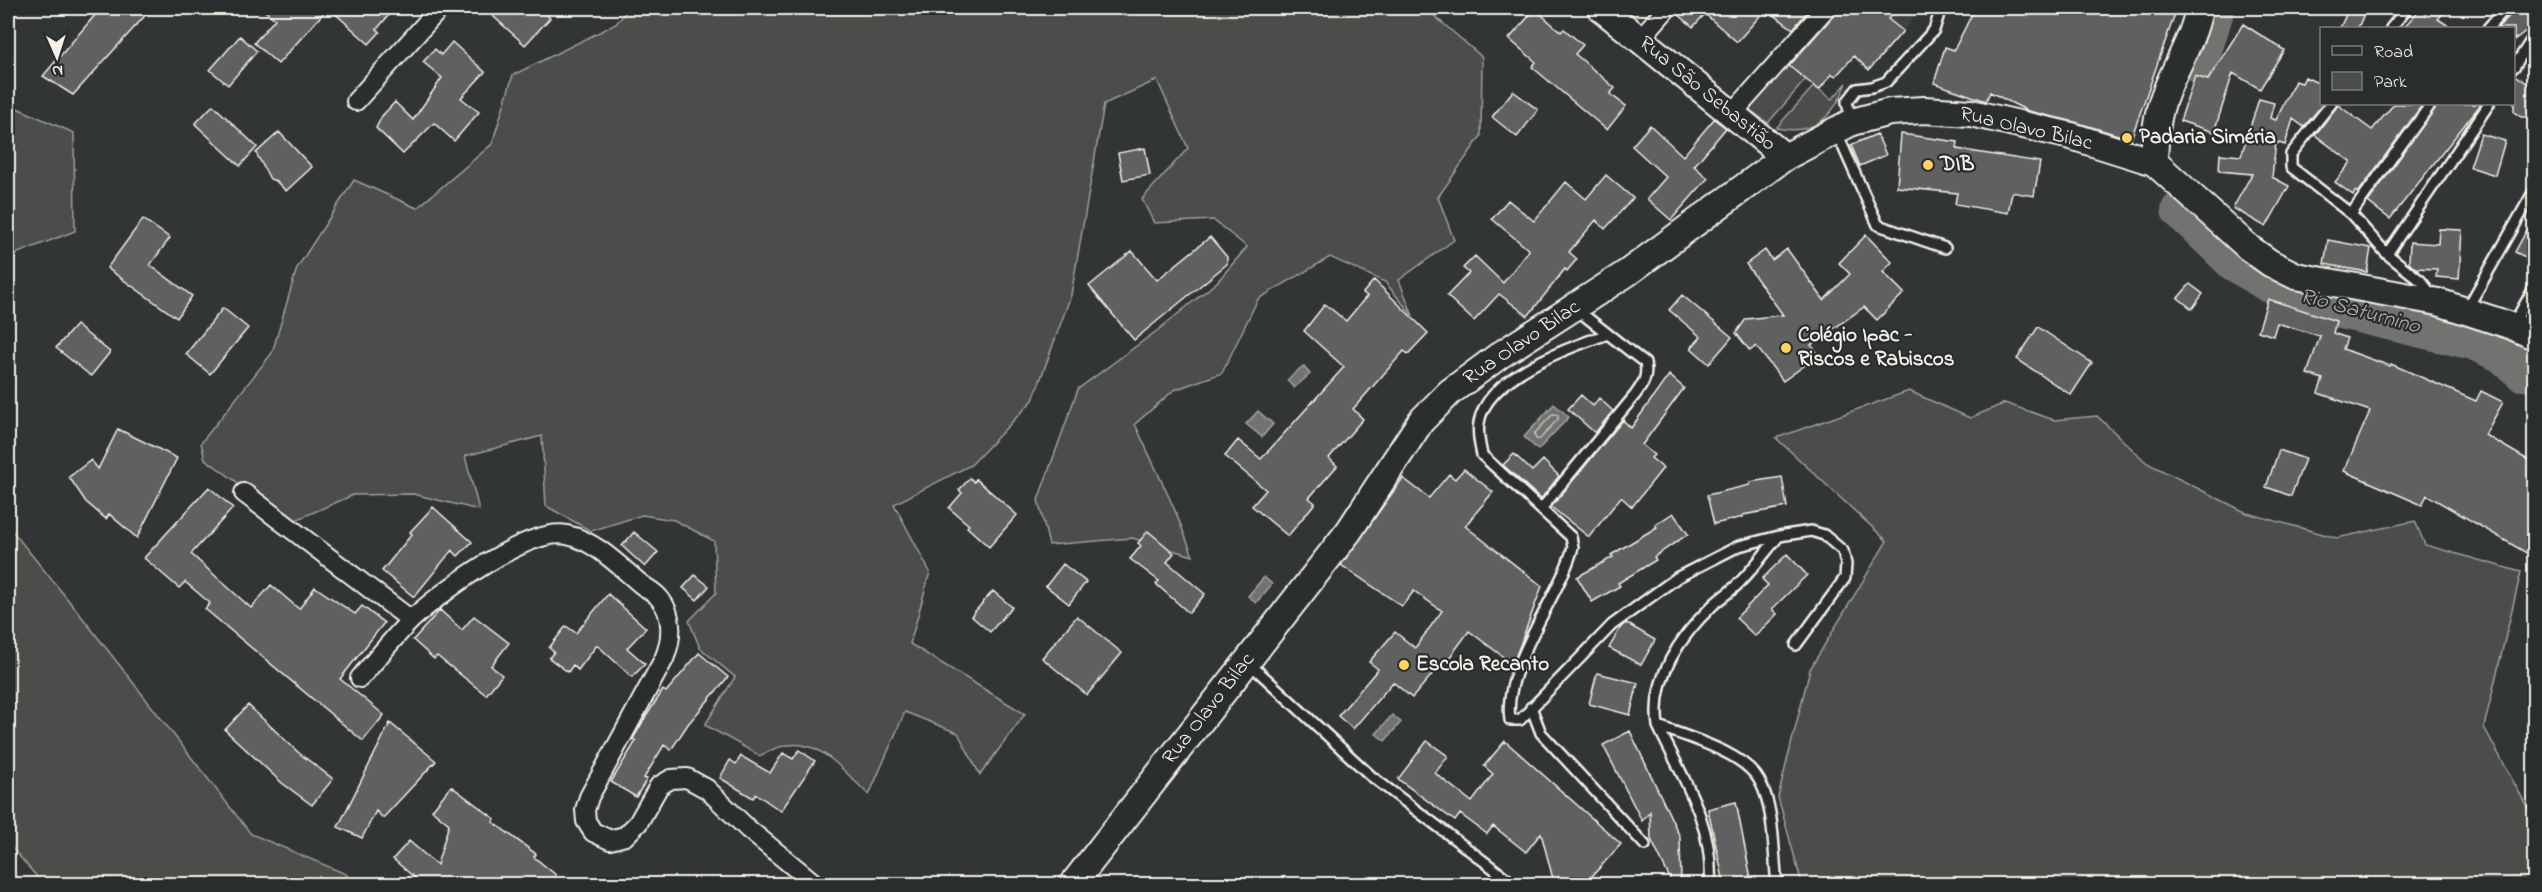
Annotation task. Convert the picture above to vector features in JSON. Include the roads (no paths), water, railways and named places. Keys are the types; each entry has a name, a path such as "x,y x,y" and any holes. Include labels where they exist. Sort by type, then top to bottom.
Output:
{"main road":[{"name":"Rua São Sebastião","path":"1601,8 1785,157"},
{"path":"2154,162 2156,127 2164,95 2188,43 2199,8"},
{"name":"Rua Olavo Bilac","path":"1073,885 1246,660 1350,531 1421,421 1450,392 1500,355 1627,273 1785,157 1844,125 1890,112 1924,110 1971,113 2071,136 2154,162 2249,248 2296,276 2438,302 2524,331"}],"street":[{"path":"356,100 440,8"},
{"path":"1640,39 1668,8"},
{"path":"1732,114 1826,8"},
{"path":"244,493 411,620"},
{"path":"360,678 411,620 468,575 524,542 548,534 566,535 583,540 660,598 667,613 671,632 670,646 664,659 589,796 585,810 586,821 593,832 610,840 625,836 638,823 659,786 671,778 687,778 707,789 748,829 815,885"}],"lane":[{"path":"1941,8 1934,30 1887,81 1872,87 1857,89 1847,102 1844,125 1878,225 1945,248"},
{"path":"2392,27 2407,8"},
{"path":"2489,27 2506,8"},
{"path":"2515,66 2535,36"},
{"path":"2330,105 2291,154 2289,160 2291,167 2351,214 2387,254 2421,281 2438,302"},
{"path":"2351,214 2431,105"},
{"path":"2387,254 2488,105"},
{"path":"2465,311 2535,191"},
{"path":"2524,331 2535,288"},
{"path":"1541,508 1645,381 1647,372 1645,363 1575,307"},
{"path":"1608,334 1564,350 1504,385 1488,402 1479,421 1478,438 1482,455 1571,537 1573,547 1517,674 1510,706 1510,720 1520,720 1612,626 1678,577 1739,546 1811,531 1824,535 1844,551 1845,578 1796,645"},
{"path":"1710,885 1711,861 1708,838 1693,796 1658,726 1655,706 1668,661 1693,626 1714,604 1741,582 1779,536"},
{"path":"1246,660 1371,776 1514,885"},
{"path":"1531,707 1541,733 1645,845"},
{"path":"1658,726 1715,747 1743,764 1759,778 1766,794 1770,814 1777,885"}],"water":[{"path":"1303,366 1310,374 1294,388 1287,380"},
{"path":"1554,404 1569,417 1538,450 1524,437"},
{"path":"1258,411 1273,424 1262,437 1246,424"},
{"path":"1264,577 1272,584 1256,603 1248,596"},
{"path":"1392,715 1401,722 1385,741 1376,734"}],"waterway":[{"path":"2199,64 2216,8"},
{"name":"Rio Saturnino","path":"2180,210 2234,262 2268,283 2320,305 2473,341 2502,354 2522,372"}],"place":[{"name":"Padaria Siméria","path":"2127,138"},
{"name":"DIB","path":"1928,165"},
{"name":"Colégio Ipac - Riscos e Rabiscos","path":"1786,348"},
{"name":"Escola Recanto","path":"1404,665"}]}
